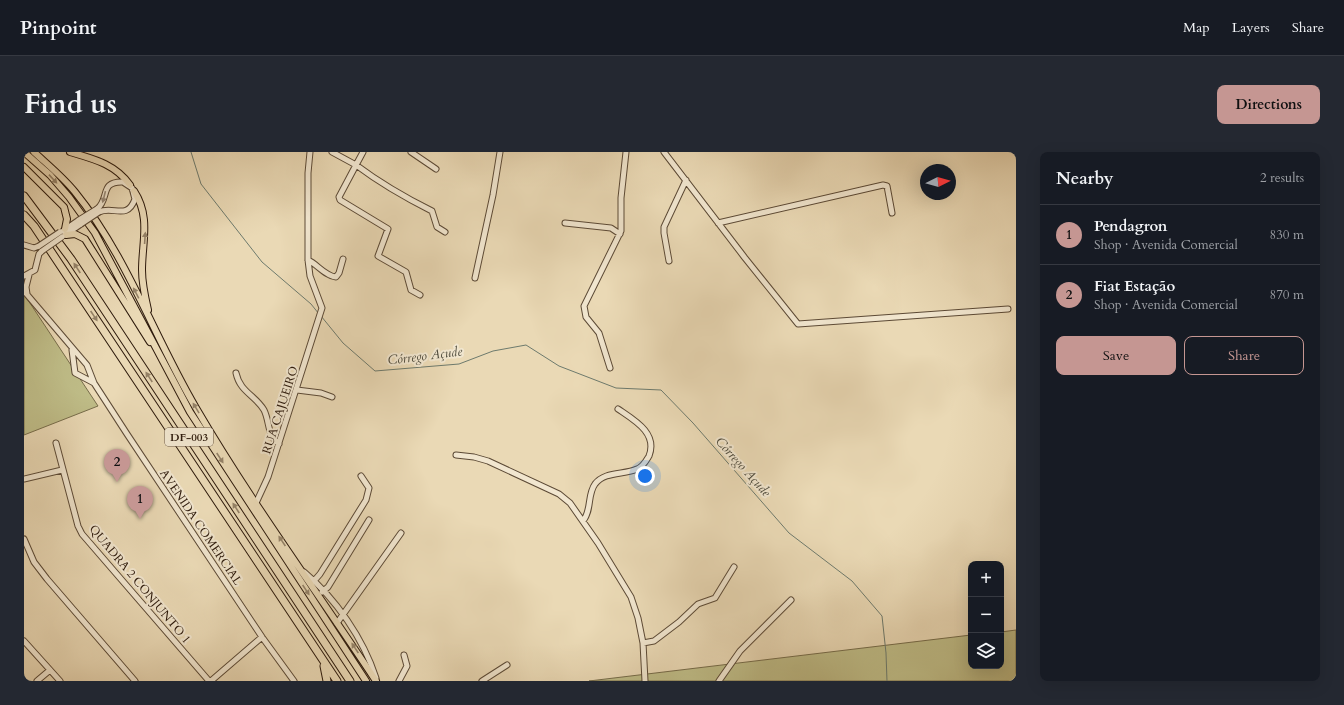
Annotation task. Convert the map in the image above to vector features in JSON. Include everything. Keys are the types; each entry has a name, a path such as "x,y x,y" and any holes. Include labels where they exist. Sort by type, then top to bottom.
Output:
{"highway":[{"name":"DF-003","path":"24,196 71,259 350,681"},
{"name":"DF-003","path":"24,215 34,226 337,681"},
{"path":"320,656 326,672 327,681"}],"main road":[{"path":"24,152 50,176 87,221 104,249 190,412 366,681"},
{"path":"34,152 60,175 87,209 110,245 150,318 196,408 302,571 320,592 337,623 376,681"},
{"path":"70,152 100,161 114,168 130,185"},
{"path":"24,166 64,207 67,219 63,233 75,234 84,239 143,333 159,353"},
{"path":"134,191 142,206 145,218 142,270 144,292 150,318"}],"street":[{"path":"310,152 308,173 308,260 315,263 330,276 336,277 340,273 343,259"},
{"path":"332,152 356,165 374,179 408,200 432,212 437,227 445,232"},
{"path":"363,152 339,198 388,229 378,256 406,272 411,290 420,295"},
{"path":"411,152 436,168"},
{"path":"475,278 493,195 500,152"},
{"path":"610,368 599,333 586,317 584,306 620,234 622,225 620,198 626,152"},
{"path":"664,152 798,324 1008,309"},
{"path":"669,261 664,227 686,180"},
{"path":"24,245 40,248 98,211 105,210 121,212 128,209 135,200 134,191 130,185 123,182 111,184 106,189 103,203 98,211"},
{"path":"718,223 883,185 886,186 889,192 892,213"},
{"path":"565,222 611,228 620,234"},
{"path":"26,293 27,276 36,268 40,248"},
{"name":"RUA CAJUEIRO","path":"256,502 268,477 319,322 322,308 310,276 308,260"},
{"name":"AVENIDA COMERCIAL","path":"26,293 88,367 94,383 262,637 294,681"},
{"path":"71,348 76,375 94,383"},
{"path":"74,368 78,362 83,361"},
{"path":"236,372 239,384 263,409 270,432 274,440 279,444"},
{"path":"297,390 321,393 332,397"},
{"path":"583,521 588,511 591,492 595,483 608,475 635,470 642,467 649,455 651,441 645,430 638,423 618,409"},
{"name":"QUADRA 2 CONJUNTO 1","path":"56,442 62,470 78,526 82,534 210,681"},
{"path":"456,456 474,457 488,461 559,494 570,503 631,597 638,618 643,643 645,681"},
{"path":"24,479 62,470"},
{"path":"313,583 366,500 369,488 361,476"},
{"path":"369,520 328,587 320,592 343,615 370,659 376,681"},
{"path":"337,623 401,533"},
{"path":"24,539 34,562 47,579 135,681"},
{"path":"643,643 654,641 679,622 698,604 715,598 734,567"},
{"path":"719,681 740,651 790,600"},
{"path":"210,681 262,637"},
{"path":"24,641 60,681"},
{"path":"399,681 407,666 404,655"},
{"path":"482,681 507,665"},
{"path":"37,681 50,670"}],"shaded area":[{"path":"24,294 98,406 24,435"},
{"path":"1016,630 1016,681 589,681 968,635 968,669 1004,669 1004,632"}],"waterway":[{"name":"Córrego Açude","path":"191,152 201,184 262,262 311,304 319,314"},
{"name":"Córrego Açude","path":"321,316 343,343 375,371 459,364 493,351 526,345 559,366 616,388 661,390 693,423 789,533 852,581 882,616 887,681"}],"place":[{"name":"Fiat Estação","path":"117,482"},
{"name":"Pendagron","path":"140,519"}]}
